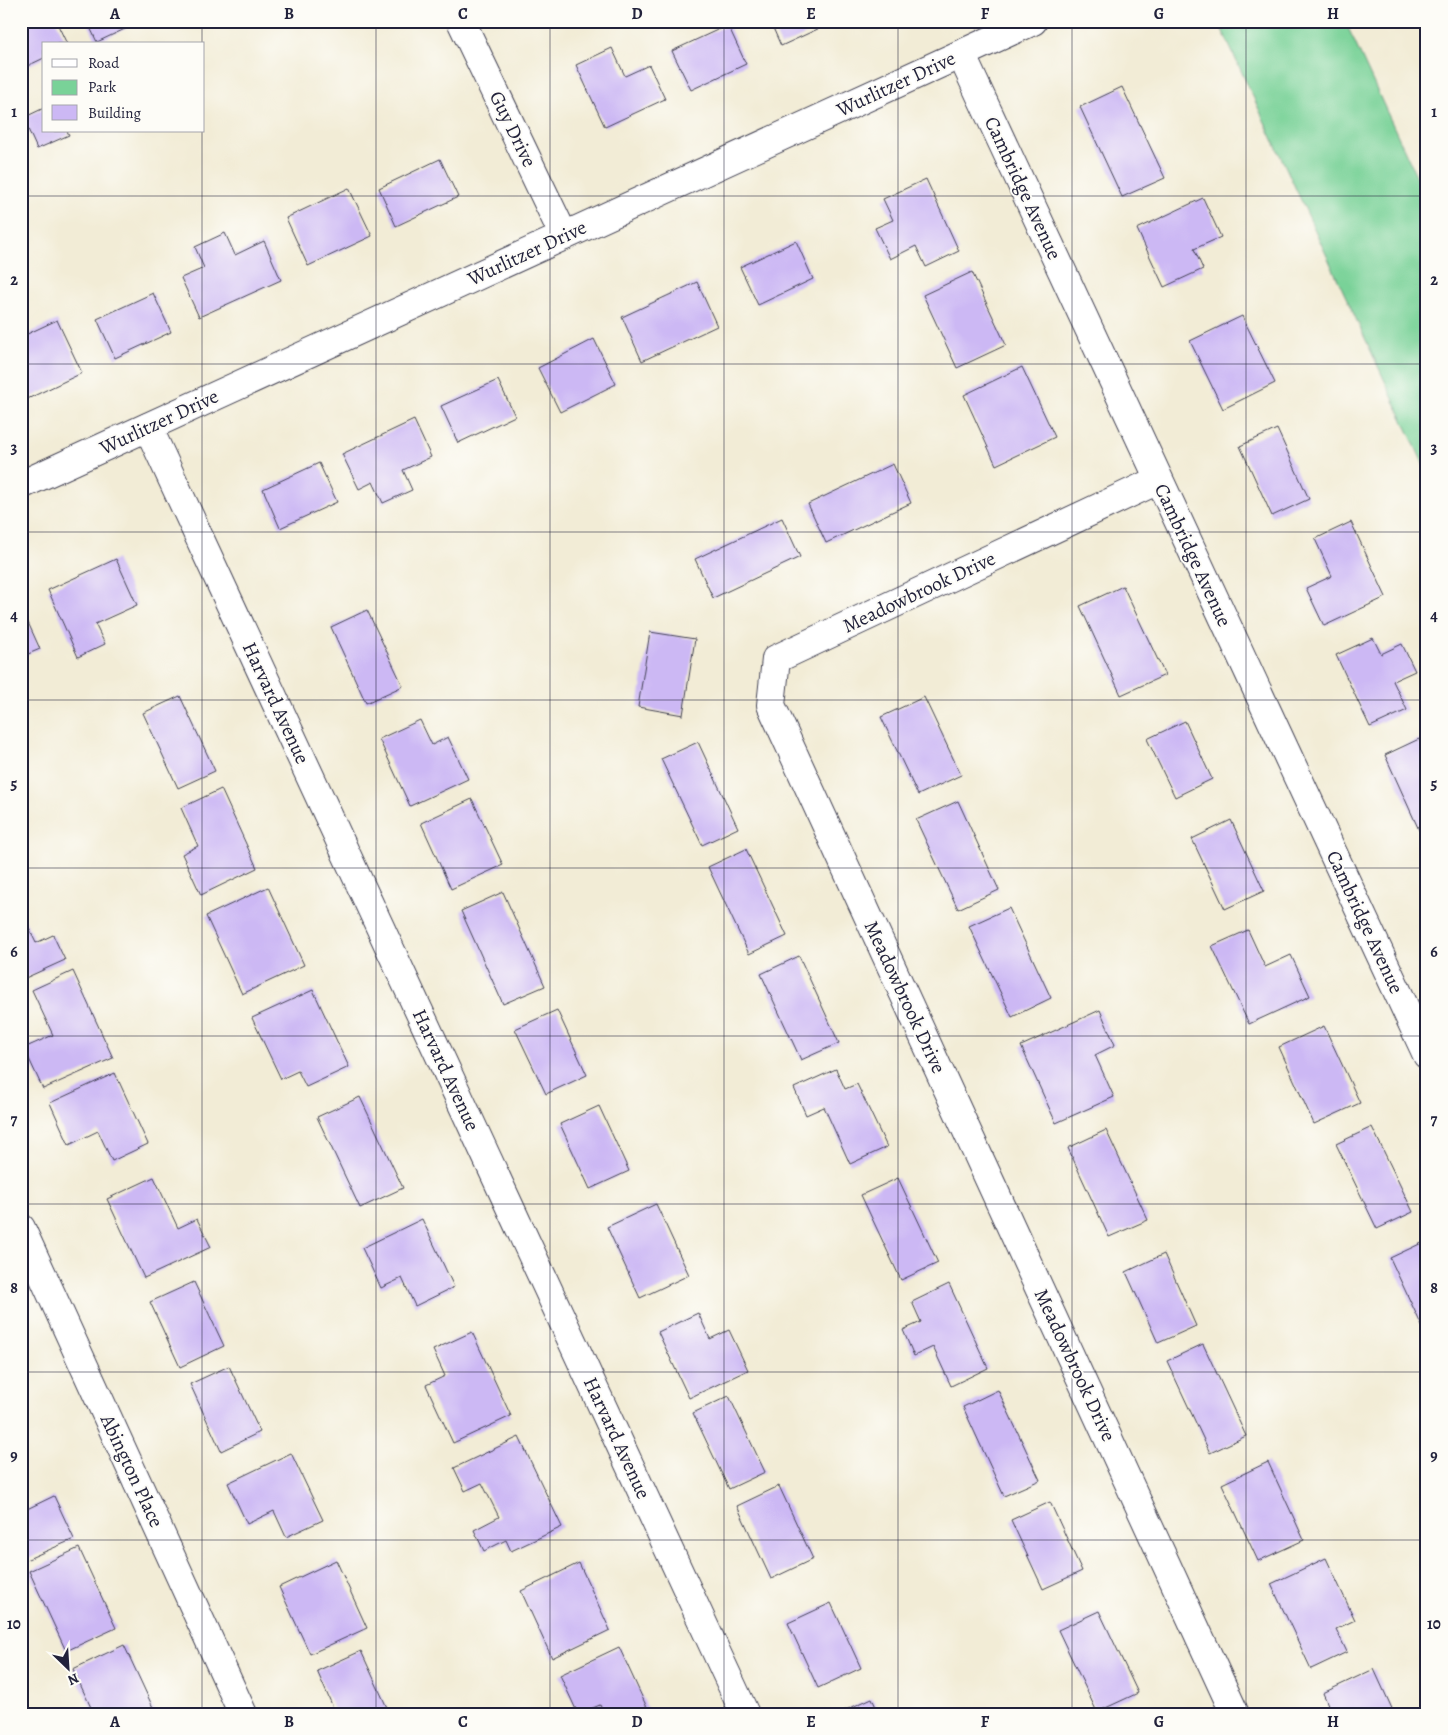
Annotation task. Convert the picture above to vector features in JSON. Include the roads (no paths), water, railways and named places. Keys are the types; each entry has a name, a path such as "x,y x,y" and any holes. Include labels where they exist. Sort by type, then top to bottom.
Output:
{"street":[{"name":"Guy Drive","path":"462,21 564,236"},
{"name":"Wurlitzer Drive","path":"21,485 1033,21"},
{"name":"Cambridge Avenue","path":"961,54 1427,1055"},
{"name":"Harvard Avenue","path":"148,427 745,1714"},
{"name":"Meadowbrook Drive","path":"1158,480 776,659 771,705 1235,1714"},
{"name":"Abington Place","path":"21,1228 243,1714"}]}
